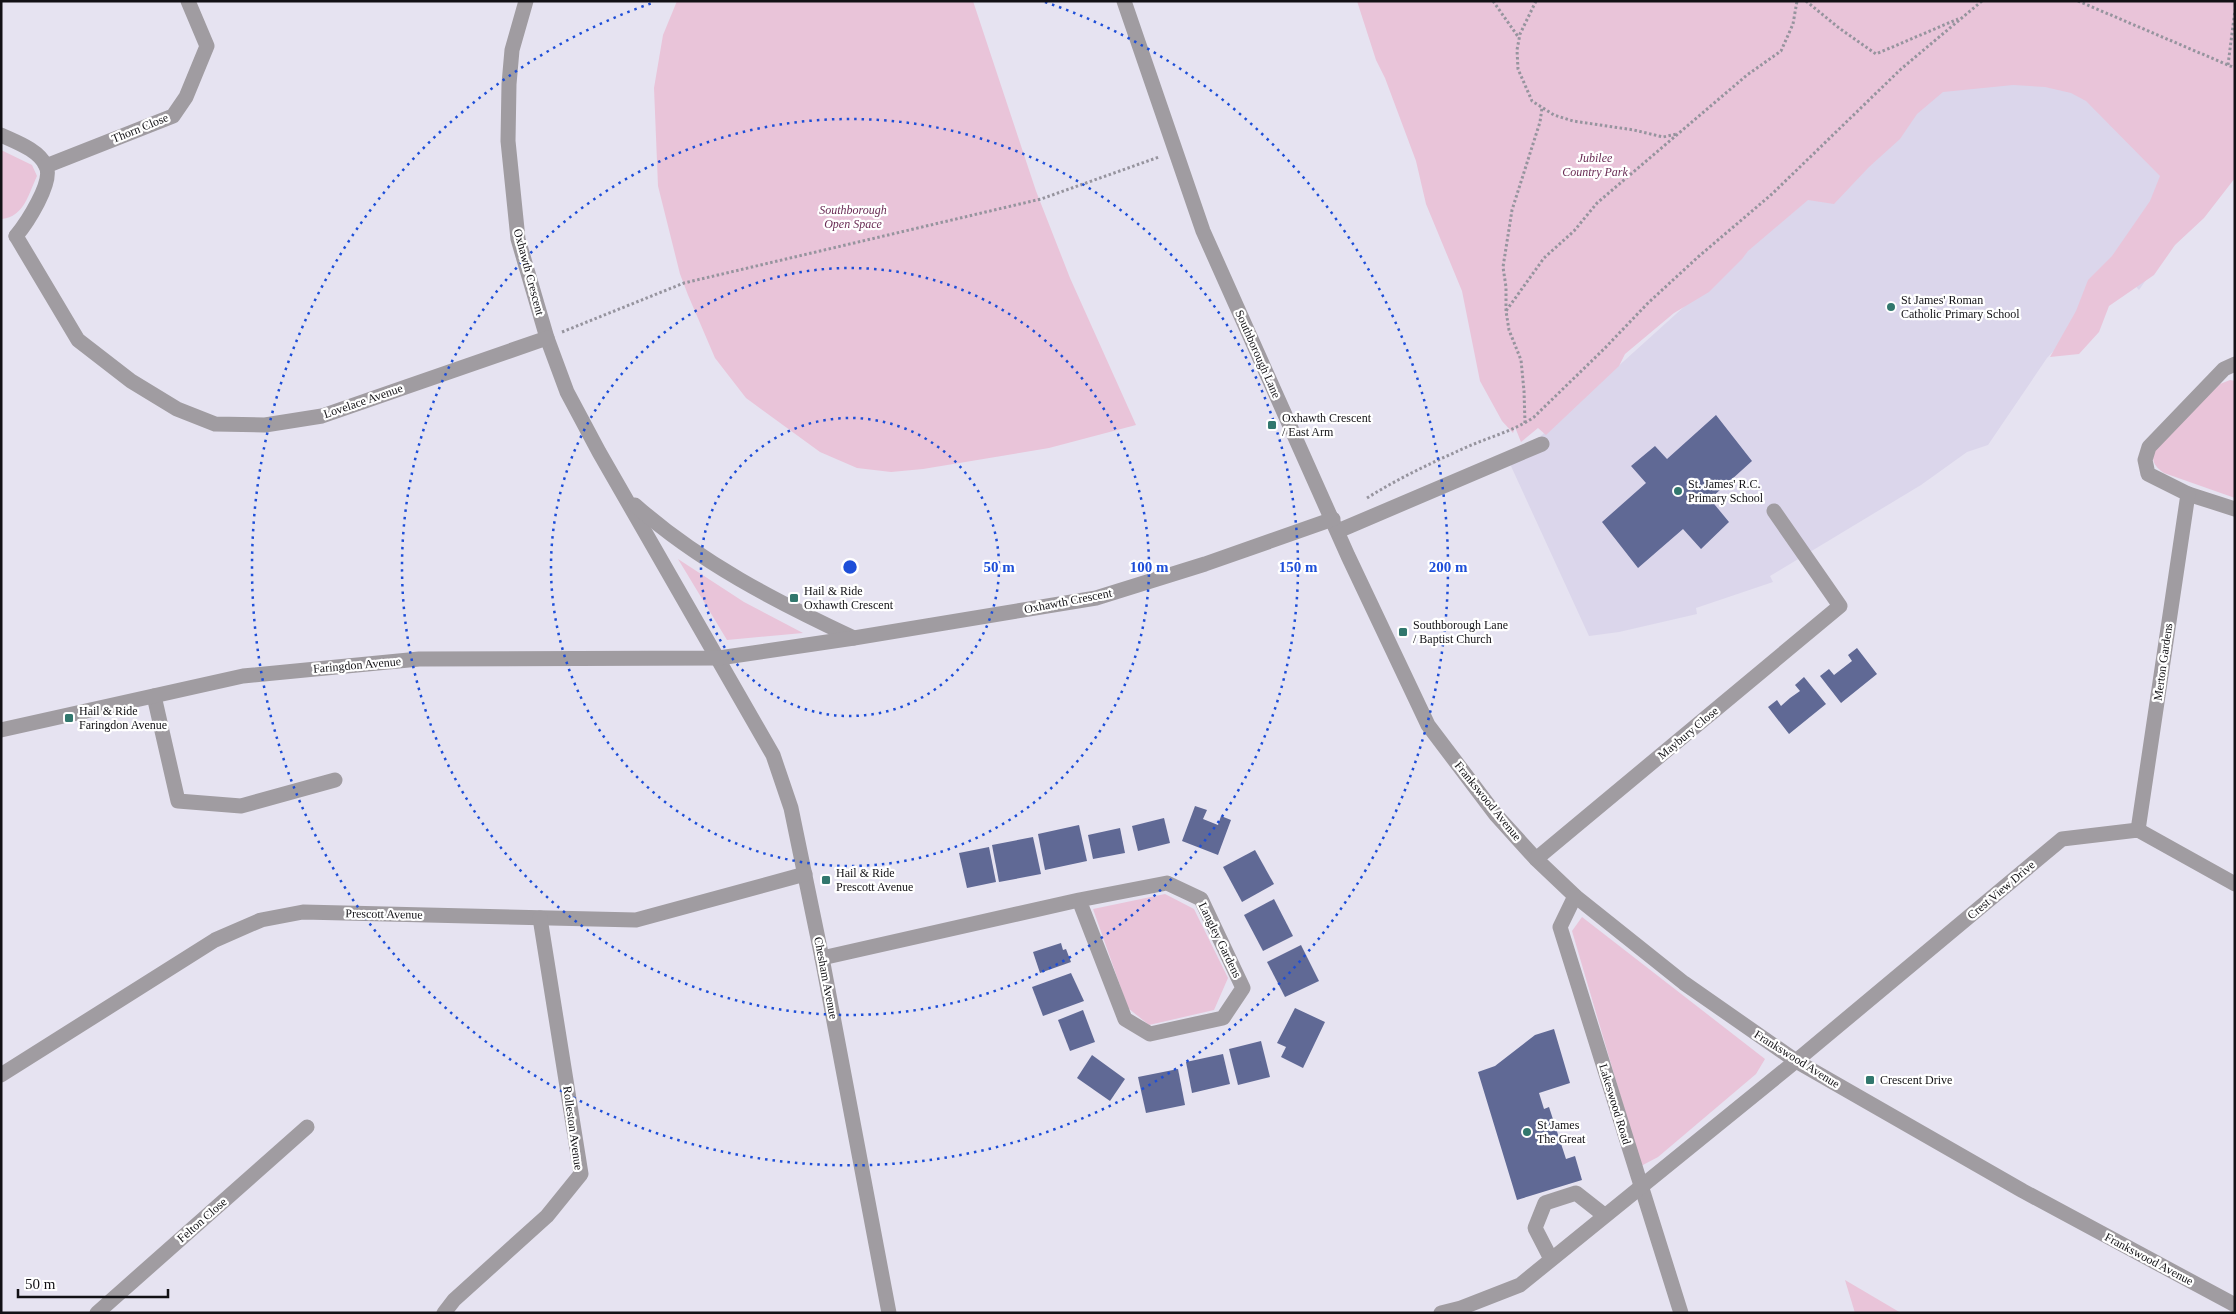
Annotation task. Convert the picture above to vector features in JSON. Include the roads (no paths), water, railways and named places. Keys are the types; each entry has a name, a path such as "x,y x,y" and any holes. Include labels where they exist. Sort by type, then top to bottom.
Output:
{"street":[{"name":"Thorn Close","path":"46,166 173,116 186,98 207,46 188,1"},
{"name":"Oxhawth Crescent","path":"526,1 512,50 509,84 508,141 518,239 547,338 567,392 624,496 719,658 1096,598 1335,525 1542,444"},
{"name":"Southborough Lane","path":"1124,1 1203,231 1335,525 1428,725"},
{"path":"1,135 30,150 46,166 48,176 30,219 8,236"},
{"name":"Lovelace Avenue","path":"8,236 78,340 131,381 177,409 216,424 265,425 322,416 547,338"},
{"path":"2235,364 2224,369 2148,447 2145,460 2148,474 2188,494 2235,509"},
{"name":"Merton Gardens","path":"2138,830 2188,494"},
{"name":"Oxhawth Crescent","path":"624,496 656,524 719,568 795,610 854,638"},
{"name":"Maybury Close","path":"1536,859 1840,606 1774,511"},
{"name":"Faringdon Avenue","path":"1,730 244,676 419,659 719,658"},
{"name":"Chesham Avenue","path":"719,658 773,755 791,808 822,958 890,1313"},
{"path":"154,696 178,800 241,806 335,780"},
{"name":"Frankswood Avenue","path":"1428,725 1496,815 1536,859 1575,896 1684,984 1796,1061 2023,1191 2235,1304"},
{"path":"2138,830 2235,884"},
{"name":"Crest View Drive","path":"1796,1061 2062,839 2138,830"},
{"name":"Prescott Avenue","path":"1,1075 215,940 261,920 302,912 636,920 805,874"},
{"name":"Langley Gardens","path":"822,958 1079,900 1167,883 1201,899 1243,988 1223,1018 1150,1034 1125,1019 1079,900"},
{"name":"Lakeswood Road","path":"1575,896 1560,927 1681,1313"},
{"name":"Rolleston Avenue","path":"444,1313 454,1300 547,1216 582,1174 540,918"},
{"path":"1441,1313 1461,1308 1520,1285 1796,1061"},
{"name":"Felton Close","path":"96,1313 307,1127"},
{"path":"1551,1259 1535,1228 1545,1203 1576,1193 1604,1215"}],"place":[{"name":"St James' Roman Catholic Primary School","path":"1891,307"},
{"name":"Oxhawth Crescent / East Arm","path":"1272,425"},
{"name":"St. James' R.C. Primary School","path":"1678,491"},
{"name":"Hail & Ride Oxhawth Crescent","path":"794,598"},
{"name":"Southborough Lane / Baptist Church","path":"1403,632"},
{"name":"Hail & Ride Faringdon Avenue","path":"69,718"},
{"name":"Hail & Ride Prescott Avenue","path":"826,880"},
{"name":"Crescent Drive","path":"1870,1080"},
{"name":"St James The Great","path":"1527,1132"}],"park label":[{"name":"Jubilee Country Park","path":"1595,165"},
{"name":"Southborough Open Space","path":"853,217"}]}
